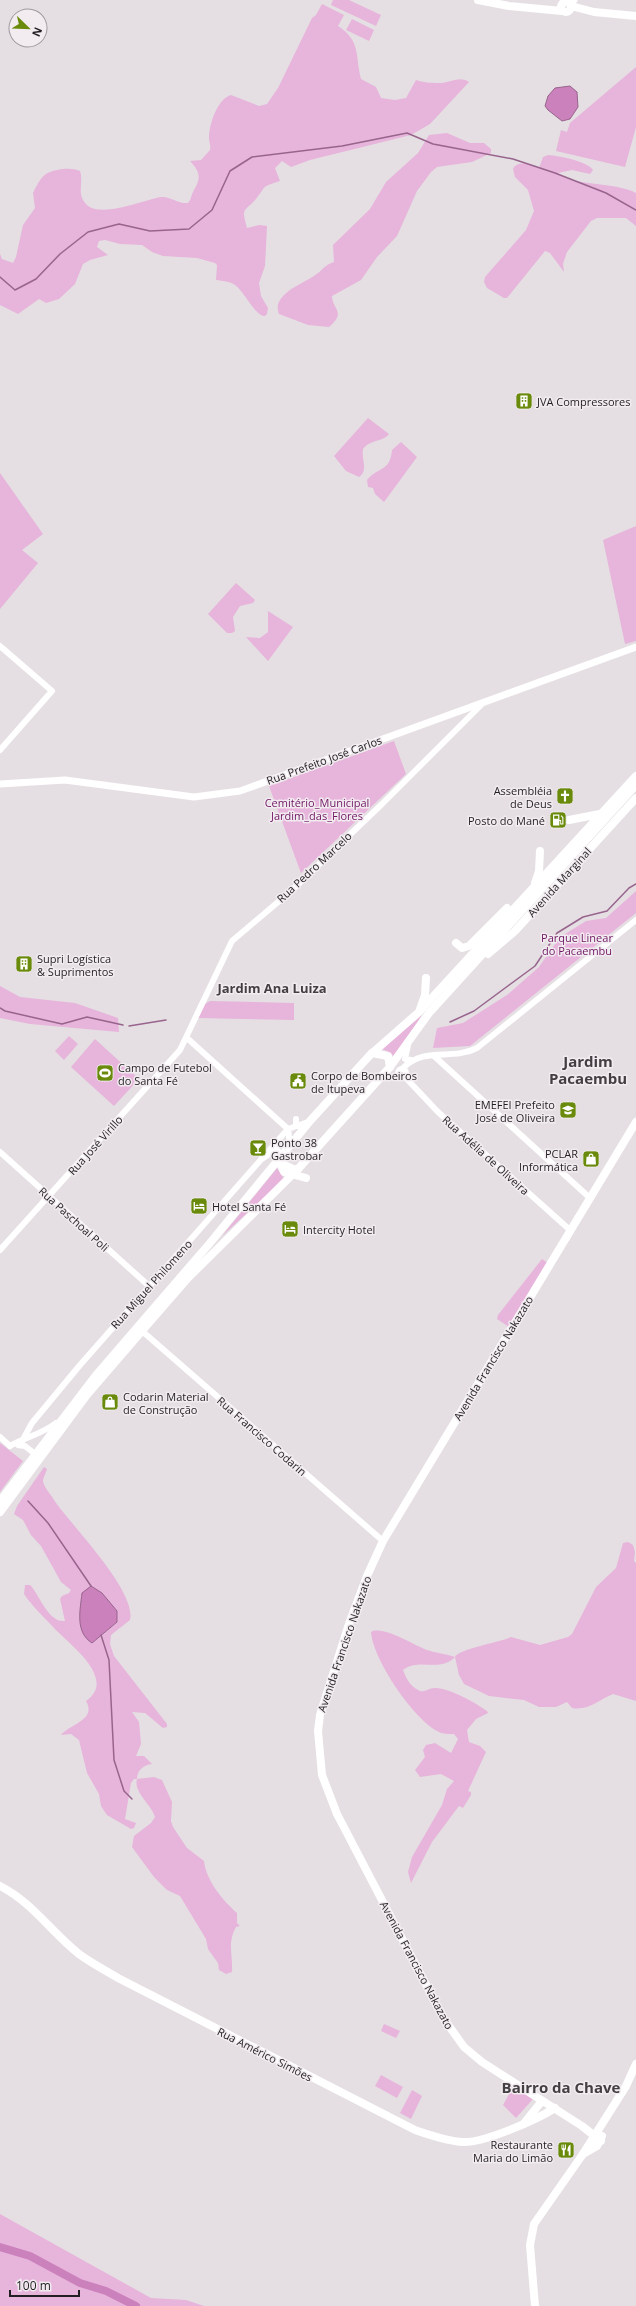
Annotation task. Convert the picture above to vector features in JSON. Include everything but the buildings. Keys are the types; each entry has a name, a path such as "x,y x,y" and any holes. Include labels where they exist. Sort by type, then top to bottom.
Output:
{"main road":[{"path":"478,0 509,6 540,8 567,5 594,12 636,16"},
{"name":"Rua Prefeito José Carlos","path":"0,784 65,780 194,797 233,792 636,647"},
{"path":"0,1501 59,1422 122,1345 210,1244 310,1121 372,1053 419,1012 636,776"},
{"path":"0,1512 86,1396 188,1278 298,1169 390,1067 429,1013 478,961 636,785"},
{"name":"Avenida Marginal","path":"478,961 498,947 514,931 636,798"},
{"path":"569,820 600,814"},
{"path":"456,943 462,948 469,946 506,909 532,888 539,871 540,851"},
{"path":"419,1012 425,995 426,978"},
{"path":"372,1053 388,1056 390,1067"},
{"name":"Avenida Francisco Nakazato","path":"598,2138 566,2115 482,2062 464,2047 455,2036 444,2019 344,1827 322,1775 318,1731 320,1715 349,1624 366,1576 383,1540 636,1122"},
{"path":"263,1157 274,1150 277,1151 284,1172 291,1176 306,1178"},
{"path":"279,1160 293,1169 298,1169"},
{"name":"Rua Américo Simões","path":"0,1886 12,1892 28,1904 79,1954 118,1978 415,2130 434,2137 464,2142 493,2136 524,2122 540,2117 555,2108"},
{"path":"535,2306 530,2245 534,2224 584,2154 590,2152 598,2138 603,2124 626,2086 636,2064"},
{"path":"524,2122 542,2101"},
{"path":"540,2117 566,2115"},
{"path":"534,2288 542,2306"}],"street":[{"path":"0,646 52,691 0,750"},
{"name":"Rua Pedro Marcelo","path":"187,1038 205,996 232,941 291,891 485,702"},
{"path":"469,708 470,716"},
{"path":"411,1036 404,1056 407,1060 425,1056 468,1052 477,1048 636,920"},
{"path":"187,1038 288,1129 290,1145"},
{"name":"Rua José Virillo","path":"0,1250 180,1050 187,1038"},
{"path":"434,1056 590,1198"},
{"name":"Rua Adélia de Oliveira","path":"411,1060 403,1068 406,1071 404,1076 438,1112 570,1230"},
{"path":"296,1119 296,1126 298,1126"},
{"path":"288,1129 310,1121"},
{"name":"Rua Miguel Philomeno","path":"21,1442 80,1365 148,1285 288,1129"},
{"name":"Rua Paschoal Poli","path":"0,1152 148,1285"},
{"name":"Rua Francisco Codarin","path":"142,1331 383,1540"},
{"path":"0,1437 10,1446 45,1432 59,1422"},
{"path":"21,1442 35,1454"}],"green space":[{"path":"333,0 349,0 381,15 376,26 331,5"},
{"path":"322,4 344,15 338,26 354,43 361,79 376,87 381,98 395,100 406,98 416,80 442,83 462,79 469,82 430,124 411,135 310,160 291,167 282,161 275,168 280,181 265,187 244,213 247,228 259,225 267,226 265,266 259,283 261,296 268,308 265,316 261,315 253,308 235,285 216,280 217,265 215,263 197,258 163,256 152,252 142,245 120,244 105,240 99,241 97,247 108,255 90,260 83,264 75,284 59,299 46,303 39,299 18,314 0,305 0,254 2,259 13,263 16,257 23,225 35,208 33,193 38,183 46,174 63,169 80,171 81,196 83,200 86,204 93,208 101,210 122,207 161,197 188,203 199,176 198,172 190,161 201,160 210,150 210,126 218,107 226,97 231,95 259,106 267,104 278,88 312,18 316,15"},
{"path":"352,19 374,30 369,41 346,30"},
{"path":"636,67 636,127 625,167 556,151 561,130 567,132 570,123"},
{"path":"447,133 470,143 484,143 491,149 491,153 472,162 437,167 431,172 417,191 397,236 377,257 361,280 332,296 338,314 337,318 329,327 308,325 279,314 279,301 283,296 334,262 333,245 370,209 386,182 418,153 429,135"},
{"path":"548,155 585,164 593,170 590,174 572,170 558,173 565,177 573,180 617,187 636,193 636,226 626,218 597,218 591,221 567,252 563,264 564,272 550,253 545,251 507,298 504,298 487,288 484,282 485,277 526,230 534,211 528,190 515,177 513,169 521,163 539,168 543,157"},
{"path":"368,418 389,434 363,449 364,471 359,477 346,471 334,456"},
{"path":"401,442 417,457 384,502 375,494 373,488 368,487 367,480 389,462 392,450"},
{"path":"0,473 43,534 22,550 38,563 0,609"},
{"path":"636,526 636,641 625,644 603,540"},
{"path":"236,583 255,600 253,603 240,606 233,617 235,631 232,633 227,633 208,614"},
{"path":"268,611 293,627 268,661 246,637 260,638 268,632"},
{"name":"Cemitério_Municipal Jardim_das_Flores","path":"394,741 406,774 301,873 269,786"},
{"name":"Parque Linear do Pacaembu","path":"636,891 636,913 470,1046 433,1048 437,1028 463,1023 507,995 539,967 555,944 565,934 586,921 606,918"},
{"path":"0,986 20,997 75,1003 118,1018 119,1032 30,1024 0,1018"},
{"path":"210,1001 294,1003 294,1020 198,1018 205,1004"},
{"path":"422,1015 394,1057 391,1053 382,1049"},
{"path":"69,1036 78,1044 64,1060 55,1051"},
{"name":"Campo de Futebol do Santa Fé","path":"95,1039 139,1079 114,1106 71,1067"},
{"path":"277,1168 284,1179 222,1236"},
{"path":"542,1259 549,1264 509,1327 497,1319 498,1315"},
{"path":"0,1443 23,1461 0,1492"},
{"path":"44,1467 47,1469 43,1478 46,1489 62,1511 101,1558 123,1592 129,1608 130,1620 111,1635 110,1644 114,1656 167,1724 167,1727 163,1728 145,1713 132,1712 139,1722 141,1744 136,1756 144,1756 152,1764 142,1768 138,1773 137,1779 134,1779 131,1783 125,1819 136,1823 134,1828 131,1829 107,1815 101,1806 99,1794 87,1773 79,1740 71,1734 61,1735 81,1721 88,1713 86,1701 94,1692 97,1683 94,1672 88,1662 38,1611 24,1594 25,1585 30,1585 49,1613 54,1618 65,1621 60,1599 71,1590 61,1582 41,1546 31,1535 23,1520 14,1514 17,1506","holes":["82,1593 112,1606 117,1611 117,1622 92,1643 80,1625"]},
{"path":"628,1542 633,1545 635,1552 634,1561 636,1563 636,1701 613,1694 578,1709 572,1708 567,1702 556,1707 539,1707 524,1700 489,1696 464,1684 459,1675 455,1657 471,1648 511,1637 540,1645 568,1637 572,1634 596,1587 616,1568 623,1543"},
{"path":"383,1631 427,1650 455,1657 449,1662 443,1664 409,1666 403,1670 409,1682 420,1691 431,1688 448,1690 487,1711 488,1713 476,1719 467,1730 469,1742 480,1746 486,1752 468,1791 471,1792 471,1795 463,1808 459,1806 432,1842 411,1883 408,1872 412,1857 442,1805 447,1789 454,1781 441,1774 420,1777 415,1770 425,1757 423,1750 426,1745 435,1743 451,1753 458,1739 454,1734 441,1733 429,1725 407,1702 396,1688 379,1658 373,1644 371,1632"},
{"path":"154,1777 162,1780 172,1802 171,1821 173,1827 187,1848 204,1861 205,1868 216,1890 237,1913 237,1923 240,1926 236,1927 232,1938 232,1972 226,1974 219,1970 218,1963 208,1949 206,1939 180,1896 167,1890 154,1877 132,1847 134,1836 151,1823 155,1817 140,1794 137,1779"},
{"path":"384,2024 400,2031 396,2038 381,2031"},
{"path":"381,2075 403,2087 397,2098 375,2086"},
{"path":"514,2085 533,2099 516,2118 503,2105"},
{"path":"412,2090 422,2096 411,2119 400,2113"},
{"path":"0,2214 151,2298 186,2300 204,2306 0,2306"}],"shaded area":[{"path":"570,86 577,92 578,107 570,119 562,121 545,106 548,96 555,88"},
{"path":"91,1586 102,1593 117,1611 117,1622 92,1643 83,1633 80,1621 82,1593"}],"waterway":[{"path":"0,277 15,290 36,279 60,254 88,232 119,224 150,231 189,229 212,210 230,171 252,157 342,146 407,133 433,144 513,159 555,173 606,193 636,210"},
{"path":"450,1022 474,1011 535,966 557,933 583,917 607,911 629,888 636,884"},
{"path":"0,1008 5,1011 62,1024 87,1017 123,1025"},
{"path":"129,1026 166,1020"},
{"path":"28,1501 48,1523 91,1586"},
{"path":"101,1635 109,1660 114,1760 124,1791 132,1799"},
{"path":"0,2247 30,2256 80,2283 106,2291 136,2306"}],"place":[{"name":"JVA Compressores","path":"524,401"},
{"name":"Assembléia de Deus","path":"565,796"},
{"name":"Posto do Mané","path":"558,820"},
{"name":"Supri Logística & Suprimentos","path":"24,964"},
{"name":"Campo de Futebol do Santa Fé","path":"105,1073"},
{"name":"Corpo de Bombeiros de Itupeva","path":"298,1081"},
{"name":"EMEFEI Prefeito José de Oliveira","path":"568,1110"},
{"name":"Ponto 38 Gastrobar","path":"258,1148"},
{"name":"PCLAR Informática","path":"591,1159"},
{"name":"Hotel Santa Fé","path":"199,1206"},
{"name":"Intercity Hotel","path":"290,1229"},
{"name":"Codarin Material de Construção","path":"110,1402"},
{"name":"Restaurante Maria do Limão","path":"566,2150"}],"district":[{"name":"Jardim Ana Luiza","path":"272,988"},
{"name":"Jardim Pacaembu","path":"588,1070"},
{"name":"Bairro da Chave","path":"561,2087"}]}
